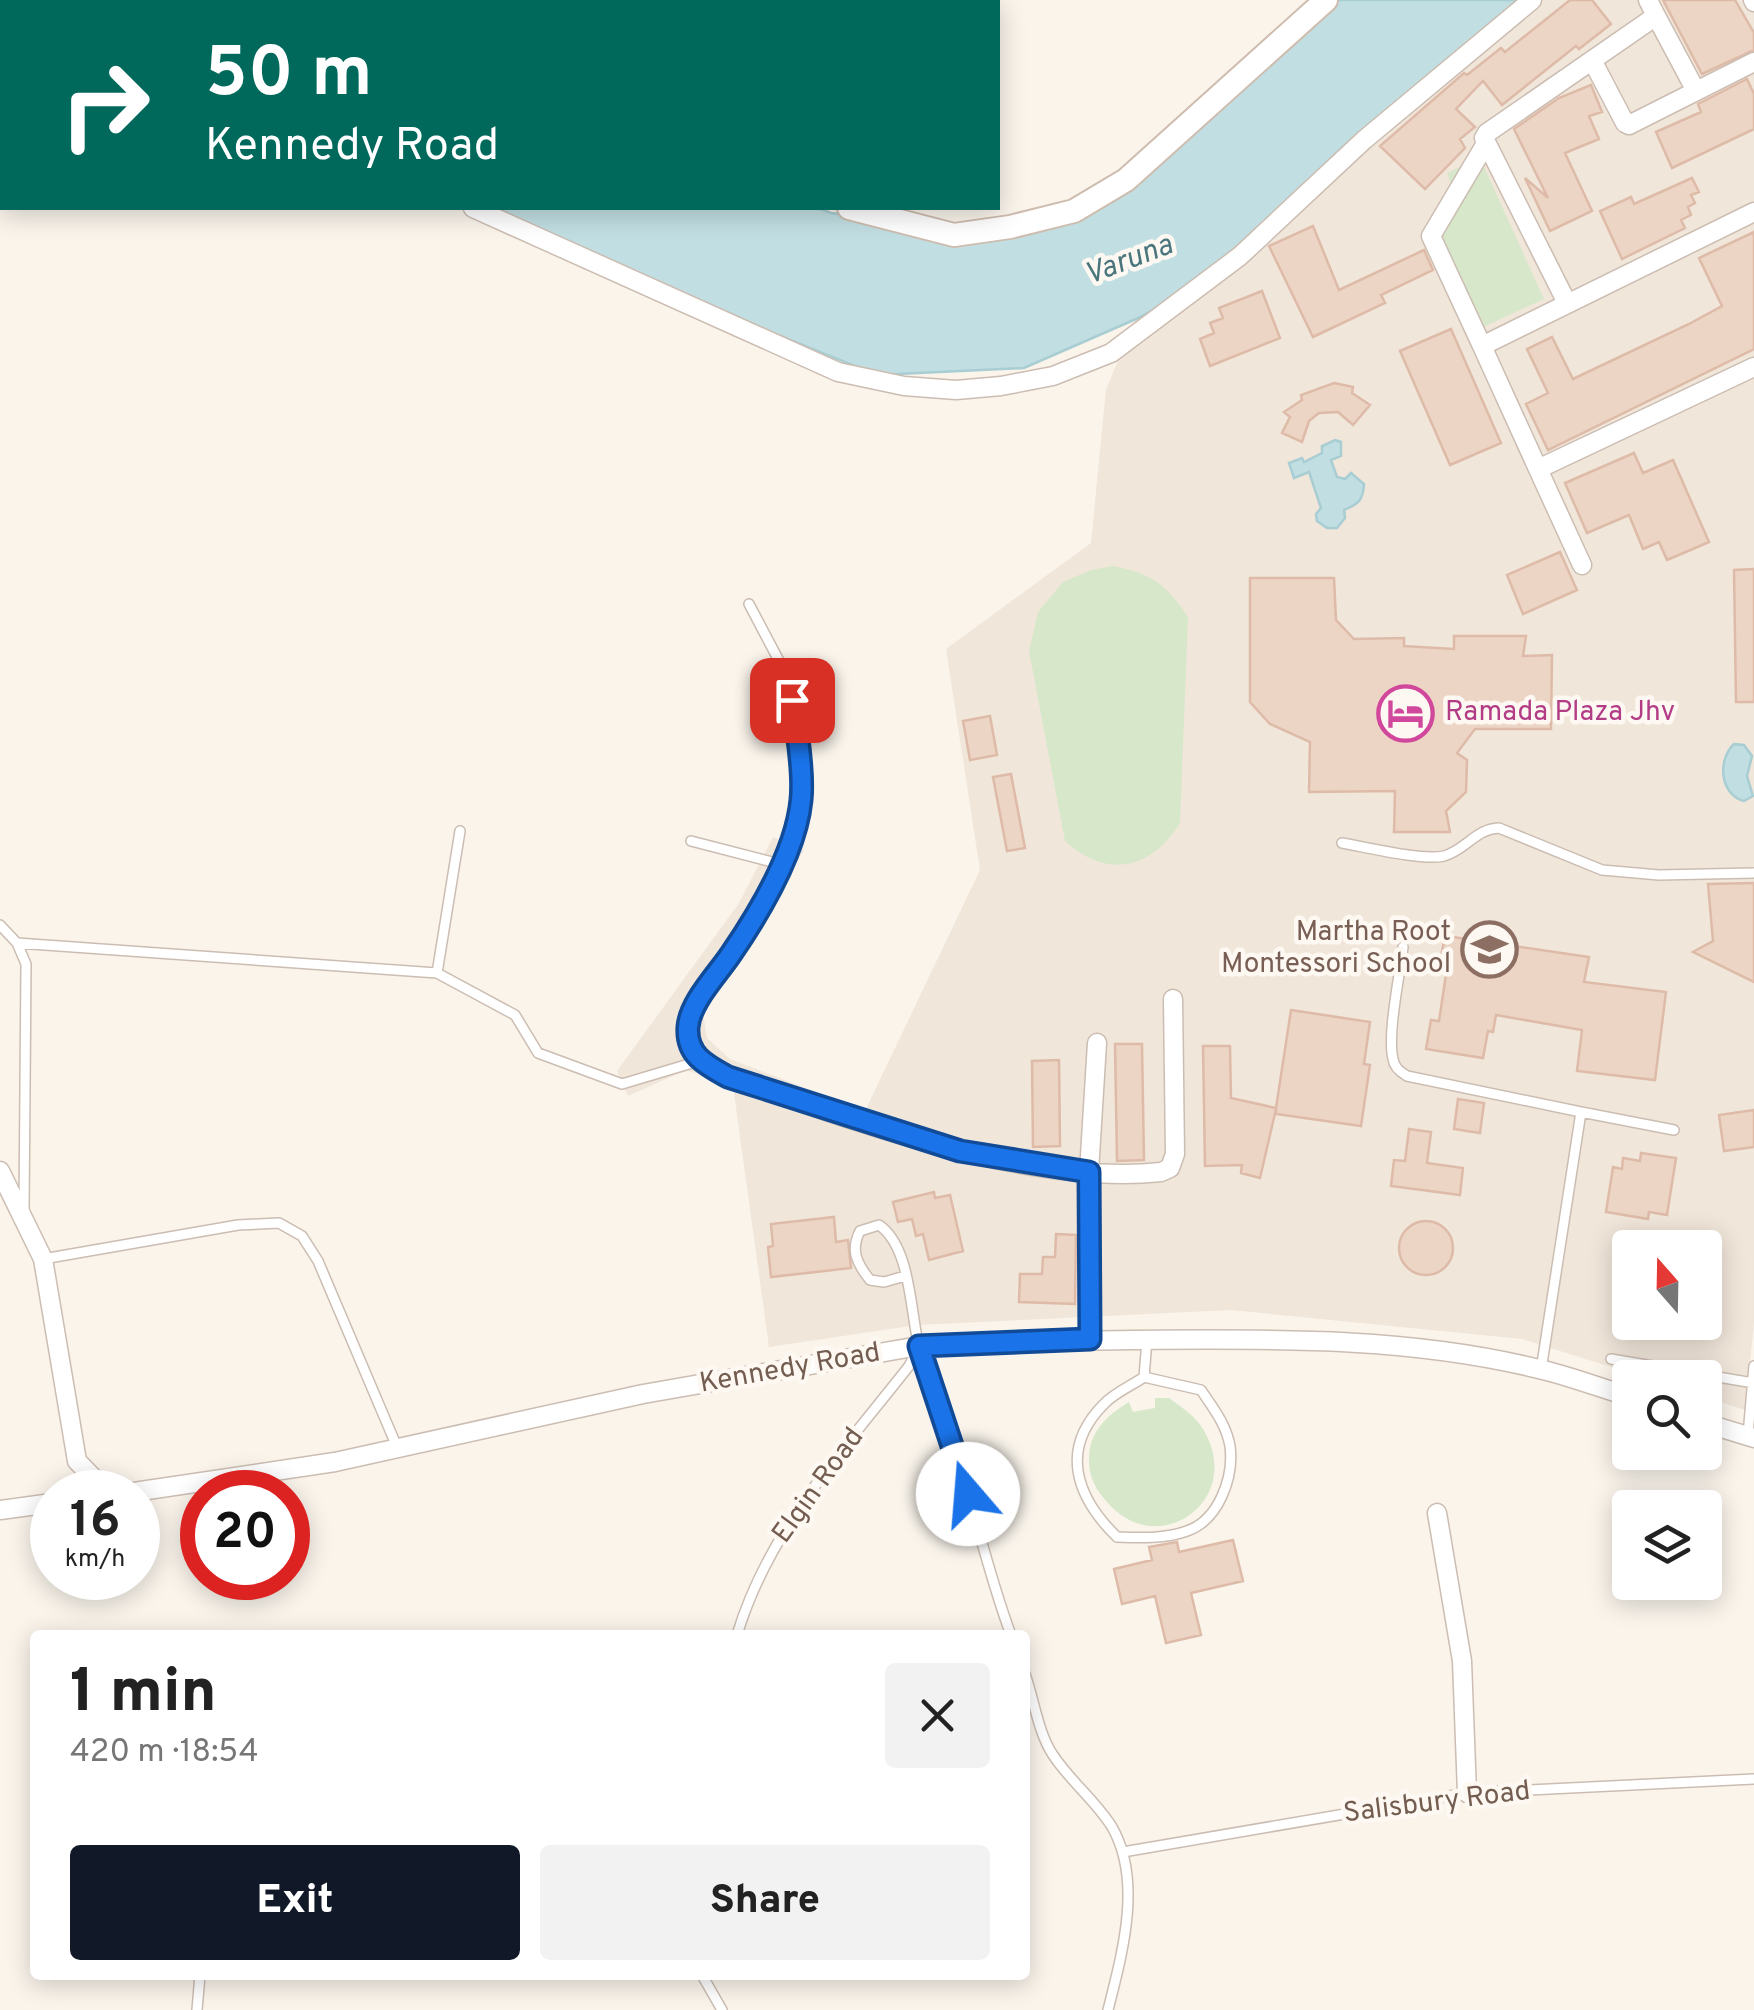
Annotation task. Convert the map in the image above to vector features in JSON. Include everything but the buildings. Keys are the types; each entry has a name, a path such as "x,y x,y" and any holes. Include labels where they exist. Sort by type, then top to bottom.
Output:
{"street":[{"path":"857,210 954,234 1010,227 1094,202 1146,162 1326,0"},
{"path":"477,210 838,372 904,386 956,390 1053,376 1111,353 1240,256 1364,140 1532,0"},
{"path":"1582,565 1431,236 1485,146 1487,132 1592,60 1652,8 1696,91"},
{"path":"1592,60 1624,124 1629,126 1754,62"},
{"path":"1485,146 1567,303"},
{"path":"1482,346 1754,212"},
{"path":"1538,469 1754,367"},
{"path":"789,844 757,917 688,1022 688,1044 699,1061 728,1077 960,1151 1089,1172 1161,1172 1174,1162 1173,999"},
{"path":"1090,1339 1089,1172 1097,1044"},
{"path":"0,1171 43,1259 77,1460 86,1470"},
{"name":"Kennedy Road","path":"160,1488 334,1462 643,1394 919,1346 1090,1339 1284,1339 1434,1352 1541,1370 1612,1392"},
{"path":"1722,1428 1751,1438"},
{"path":"0,1510 30,1506"},
{"path":"1437,1512 1462,1661 1467,1793"}],"lane":[{"path":"749,604 787,676 792,700 801,800 789,844"},
{"path":"1342,843 1435,857 1456,850 1486,829 1499,828 1602,870 1660,875 1754,873"},
{"path":"437,973 460,831"},
{"path":"691,841 780,864"},
{"path":"0,926 17,943 26,964 24,1218"},
{"path":"17,943 437,973 514,1015 538,1053 622,1084 699,1061"},
{"path":"1403,947 1392,1059 1398,1070 1407,1076 1674,1130"},
{"path":"1541,1370 1581,1112"},
{"path":"43,1259 238,1224 279,1224 302,1236 318,1261 398,1448"},
{"path":"906,1276 884,1282 870,1280 857,1263 854,1242 860,1230 878,1225 891,1233 906,1276 913,1297 919,1346 1009,1630"},
{"path":"1144,1377 1147,1340"},
{"name":"Elgin Road","path":"739,1630 768,1558 791,1518 908,1366 919,1346"},
{"path":"1611,1359 1753,1383"},
{"path":"1751,1438 1754,1366"},
{"path":"1144,1377 1201,1390 1221,1418 1230,1448 1226,1484 1212,1517 1188,1531 1148,1538 1117,1536 1098,1518 1077,1478 1078,1438 1104,1403 1144,1377"},
{"path":"1030,1689 1051,1753 1111,1826 1123,1852 1127,1901 1123,1947 1108,2010"},
{"name":"Salisbury Road","path":"1123,1852 1467,1793 1754,1778"},
{"path":"197,2010 200,1980"},
{"path":"705,1980 722,2010"}],"shaded area":[{"path":"1523,0 1754,0 1754,1324 1745,1410 1722,1403 1722,1360 1612,1360 1612,1367 1522,1339 1231,1310 917,1325 769,1347 733,1086 686,1070 628,1096 617,1071 739,903 773,837 804,850 703,1013 707,1038 730,1059 865,1111 980,870 946,649 1091,543 1106,389 1136,319 1229,271"}],"green space":[{"path":"1480,158 1544,299 1483,327 1437,225 1454,192 1447,173"},
{"path":"1113,566 1157,582 1188,617 1180,823 1156,851 1127,864 1096,861 1065,841 1029,651 1038,612 1063,582"},
{"path":"1155,1398 1169,1398 1200,1424 1213,1455 1213,1479 1205,1499 1190,1515 1171,1524 1150,1526 1128,1519 1107,1502 1090,1472 1089,1451 1095,1434 1113,1413 1129,1402 1133,1412 1155,1408"}],"water":[{"name":"Varuna","path":"1319,0 1523,0 1229,271 1136,319 1024,368 877,375 469,210 823,210 1010,234 1107,205"},
{"path":"1335,440 1341,442 1341,456 1331,460 1337,477 1345,479 1351,473 1364,484 1361,498 1344,510 1345,518 1337,528 1327,528 1317,521 1316,514 1321,508 1309,472 1294,478 1289,463 1302,458 1304,462 1322,453 1322,446"},
{"path":"1734,744 1744,745 1752,756 1747,776 1753,796 1744,801 1730,792 1724,776 1725,759"}],"place":[{"name":"Ramada Plaza Jhv","path":"1406,713"},
{"name":"Martha Root Montessori School","path":"1490,949"}],"route":[{"path":"792,700 801,800 789,844 757,917 688,1022 688,1044 699,1061 762,1089 960,1151 1089,1172 1090,1339 919,1346 968,1494"}]}
